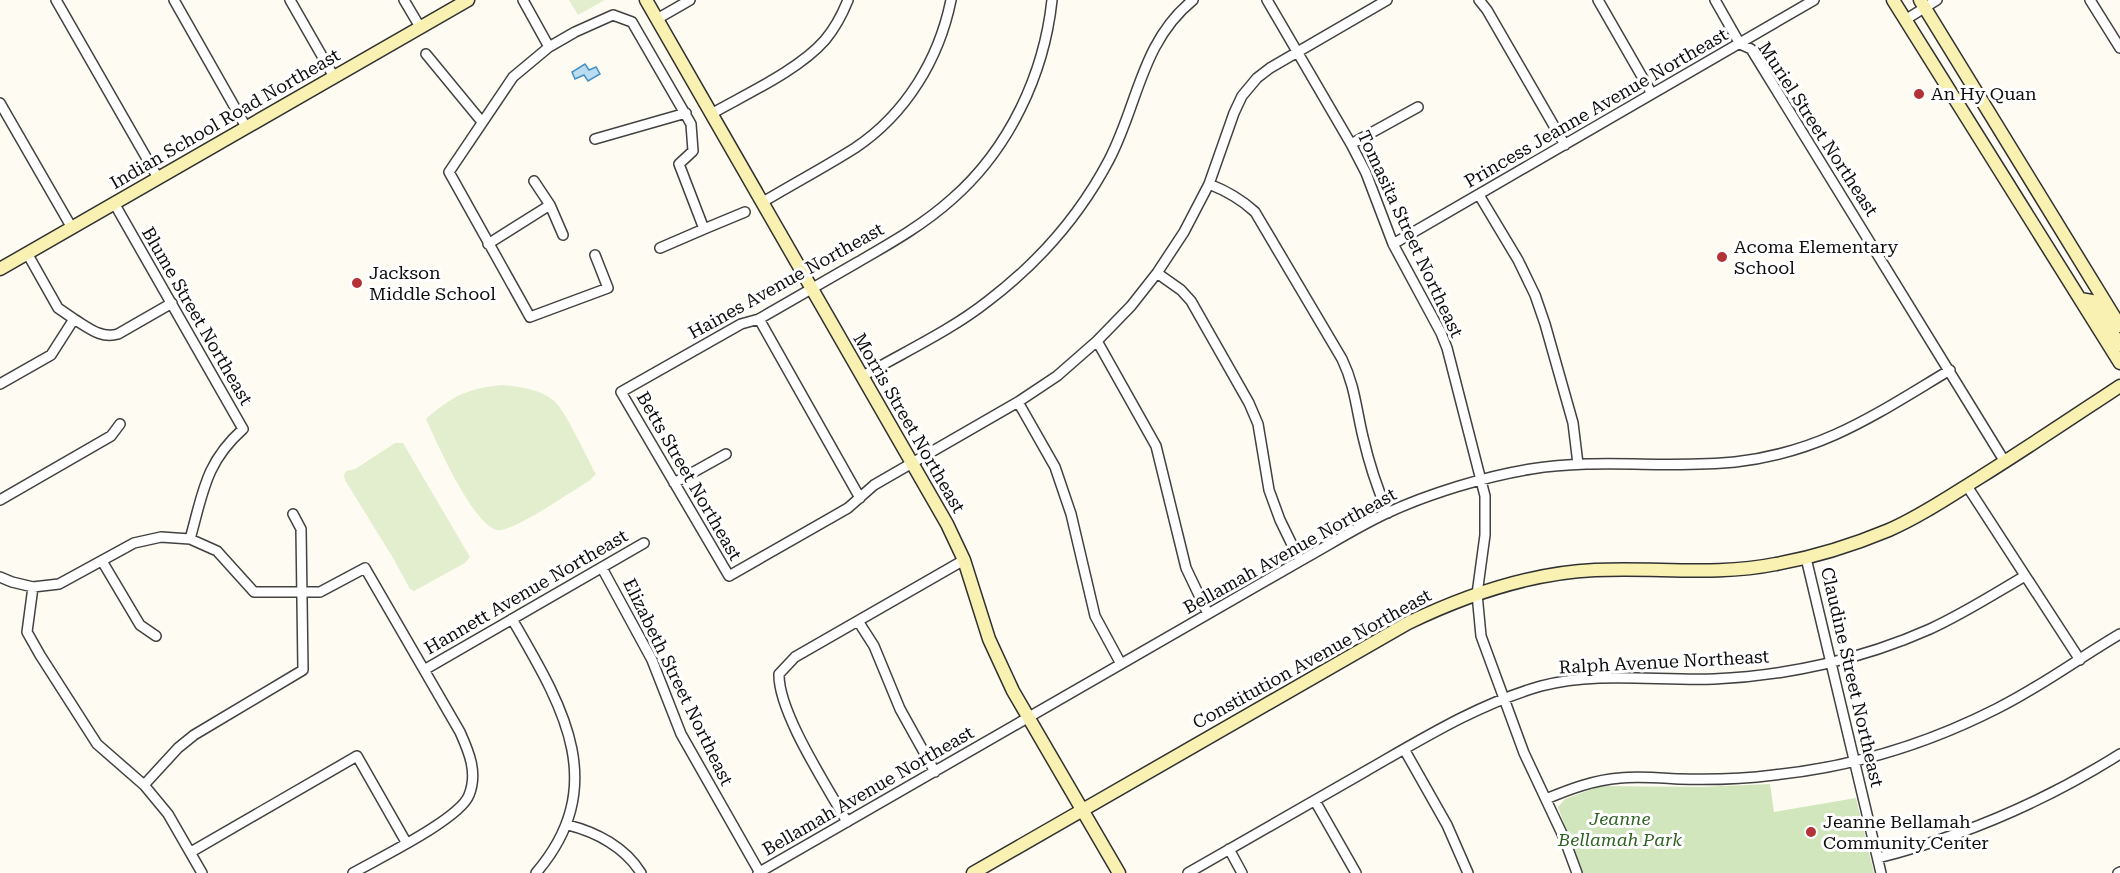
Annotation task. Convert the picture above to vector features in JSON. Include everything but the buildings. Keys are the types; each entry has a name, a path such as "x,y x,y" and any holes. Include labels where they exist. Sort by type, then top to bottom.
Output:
{"street":[{"path":"56,0 158,178"},
{"path":"174,0 246,127"},
{"path":"290,0 334,77"},
{"path":"404,0 420,27"},
{"name":"Indian School Road Northeast","path":"0,268 468,0"},
{"path":"523,0 549,47"},
{"name":"Morris Street Northeast","path":"646,0 947,524 964,560 989,639 1013,692 1119,873"},
{"path":"657,19 690,0"},
{"path":"711,114 808,56 825,41 837,24 848,0"},
{"path":"763,202 856,147 897,112 918,83 936,50 951,0"},
{"name":"Haines Avenue Northeast","path":"621,392 741,324 759,319 905,235 953,199 983,168 1020,110 1044,48 1052,0"},
{"path":"863,376 987,303 1016,279 1048,247 1071,219 1110,158 1143,71 1158,40 1172,21 1193,0"},
{"name":"Tomasita Street Northeast","path":"1267,0 1351,144 1366,173 1394,244 1441,333 1481,481 1486,514 1477,594 1481,636 1524,753 1564,838 1577,873"},
{"path":"759,319 860,498 874,486 1018,402 1057,376 1097,341 1131,306 1157,273 1184,232 1209,184 1242,96 1257,78 1270,68 1388,0"},
{"path":"1479,0 1487,9 1565,145"},
{"path":"1598,0 1652,94"},
{"name":"Muriel Street Northeast","path":"1715,0 1740,44 1751,49 2005,462"},
{"name":"Princess Jeanne Avenue Northeast","path":"1394,244 1814,0"},
{"path":"1893,0 2120,363"},
{"path":"1905,20 1922,4 1937,0"},
{"path":"2090,0 2120,48"},
{"path":"1922,4 2120,326"},
{"path":"595,255 608,288 530,317 449,172 513,77 549,47 613,15 633,22 691,124 693,151 680,164 704,228"},
{"path":"2111,34 2120,29"},
{"path":"426,54 482,122"},
{"path":"0,103 72,228"},
{"path":"1351,144 1418,107"},
{"path":"595,139 686,113"},
{"path":"534,181 550,205 563,235"},
{"path":"1209,184 1236,196 1255,212 1341,359 1351,379 1376,487 1388,513"},
{"path":"1479,195 1518,260 1535,295 1573,423 1578,464"},
{"name":"Blume Street Northeast","path":"114,203 243,429 226,444 208,472 190,539"},
{"path":"488,244 550,205"},
{"path":"660,248 745,212"},
{"path":"27,253 58,308 102,336 109,337 118,334 172,303"},
{"path":"1157,273 1181,290 1191,301 1249,403 1258,424 1269,490 1280,520 1300,561"},
{"path":"2080,299 2092,302 2120,345"},
{"path":"0,384 51,355 74,319"},
{"path":"1097,341 1156,446 1186,568 1208,614"},
{"name":"Bellamah Avenue Northeast","path":"759,873 1300,561 1388,513 1434,495 1530,469 1578,464 1734,462 1772,456 1810,446 1841,434 1950,370"},
{"name":"Constitution Avenue Northeast","path":"973,873 1408,623 1441,608 1477,594 1530,580 1576,572 1736,569 1773,565 1806,558 1864,540 1915,517 2005,462 2120,386"},
{"name":"Betts Street Northeast","path":"621,392 729,576 848,508 860,498"},
{"path":"1018,402 1056,467 1071,514 1095,616 1121,664"},
{"path":"0,500 111,436 120,424"},
{"path":"674,483 726,454"},
{"path":"1966,486 2080,660"},
{"path":"144,786 178,748 194,735 303,670 301,529 292,514"},
{"path":"0,577 33,587 59,584 134,543 161,537 190,539 217,551 254,592 320,592 366,568 469,752 473,768 469,796 461,807 446,820 353,873"},
{"name":"Hannett Avenue Northeast","path":"424,670 644,543"},
{"name":"Claudine Street Northeast","path":"1806,558 1881,873"},
{"path":"846,822 799,736 783,701 779,674 795,657 964,560"},
{"path":"102,561 140,625 156,636"},
{"name":"Elizabeth Street Northeast","path":"602,568 652,660 681,734 759,873"},
{"name":"Ralph Avenue Northeast","path":"1188,873 1463,716 1503,699 1542,686 1577,679 1619,677 1714,679 1764,674 1832,661 1877,649 1930,629 1965,612 2025,576"},
{"path":"33,587 27,632 36,648 97,744 144,786 168,814 202,873"},
{"path":"512,619 564,715 574,760 574,789 568,825 555,849 536,873"},
{"path":"858,621 874,646 900,709 935,772"},
{"path":"1546,799 1600,780 1622,777 1708,780 1774,775 1855,760 1911,745 1969,722 2021,696 2120,634"},
{"path":"1404,749 1447,825 1468,873"},
{"path":"1878,858 1922,847 1985,824 2062,789 2120,754"},
{"path":"191,852 357,756 406,842"},
{"path":"1315,801 1356,873"},
{"path":"568,825 594,833 610,842 625,854 641,873"},
{"path":"1229,849 1242,873"}],"green space":[{"path":"569,0 605,0 578,15"},
{"path":"503,385 536,391 553,400 570,423 596,474 589,481 545,509 501,530 491,527 480,518 469,502 447,464 426,419 461,394 480,388"},
{"path":"395,443 403,443 470,557 465,563 414,591 410,589 344,475 346,471 355,469"},
{"name":"Jeanne Bellamah Park","path":"1770,784 1774,812 1856,798 1874,873 1582,873 1558,807 1565,799 1600,786 1701,787"}],"water":[{"path":"585,64 589,70 596,67 600,74 588,81 584,75 575,79 572,72"}],"place":[{"name":"An Hy Quan","path":"1919,94"},
{"name":"Acoma Elementary School","path":"1722,257"},
{"name":"Jackson Middle School","path":"357,283"},
{"name":"Jeanne Bellamah Community Center","path":"1811,832"}]}
